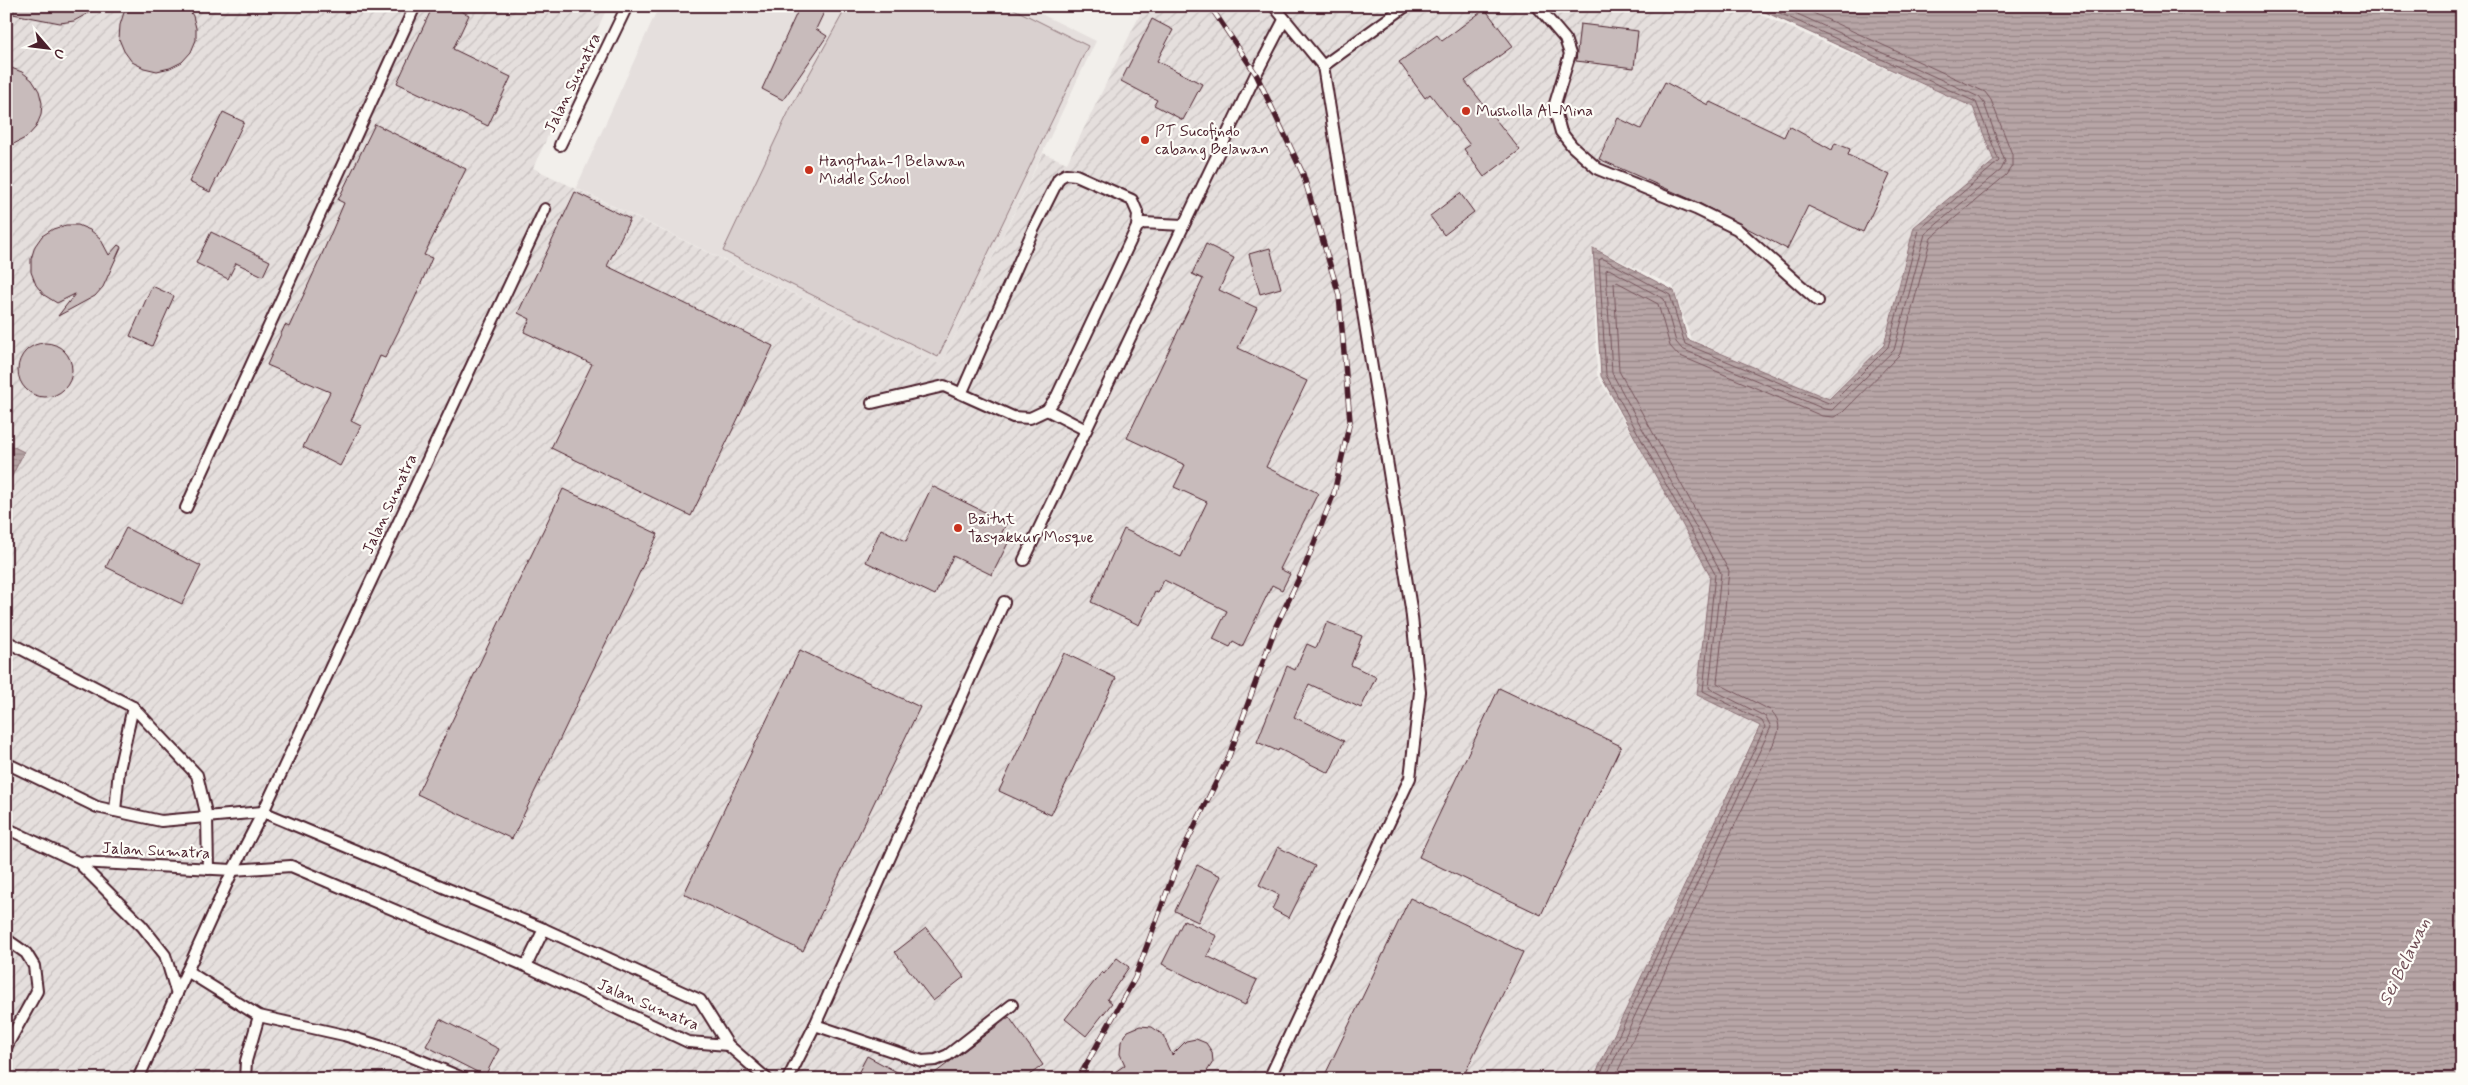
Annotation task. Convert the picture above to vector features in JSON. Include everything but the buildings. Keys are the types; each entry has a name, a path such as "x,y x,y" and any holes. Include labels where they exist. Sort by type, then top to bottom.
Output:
{"lane":[{"path":"186,508 415,6"},
{"name":"Jalan Sumatra","path":"560,146 627,6"},
{"path":"1269,1079 1410,778 1420,692 1411,608 1323,66 1274,6"},
{"path":"1323,66 1406,6"},
{"path":"1536,6 1565,39 1570,54 1554,107 1561,132 1572,146 1598,169 1696,209 1737,229 1818,301"},
{"path":"1024,560 1183,225 1284,20"},
{"path":"872,403 944,386 962,392 1013,417 1030,418 1047,410 1057,396 1137,227 1138,214 1132,200 1076,175 1066,174 1059,178 1034,228 962,392"},
{"name":"Jalan Sumatra","path":"138,1079 233,870 263,812 545,209"},
{"path":"1137,227 1143,224 1183,225"},
{"path":"1047,410 1086,430"},
{"path":"788,1079 815,1025 1004,602"},
{"path":"6,641 133,707 197,775 207,817 208,869"},
{"path":"115,811 119,770 133,707"},
{"name":"Jalan Sumatra","path":"6,763 97,807 161,821 263,812 544,929 700,1000 728,1045"},
{"name":"Jalan Sumatra","path":"6,828 78,862 142,926 165,954 177,994"},
{"name":"Jalan Sumatra","path":"78,862 233,870 291,866 526,966 688,1042 728,1045"},
{"path":"526,966 544,929"},
{"path":"6,939 26,954 34,966 37,991 6,1047"},
{"path":"188,971 259,1016 344,1035 405,1054 465,1079"},
{"path":"815,1025 922,1061 936,1060 948,1054 1012,1005"},
{"path":"244,1079 246,1061 259,1016"},
{"path":"728,1045 767,1079"}],"shaded area":[{"path":"6,6 608,6 533,168 941,365 1043,153 1067,163 1144,6 1746,6 1747,9 1974,107 1998,161 1916,226 1888,343 1833,403 1691,339 1673,286 1592,247 1597,375 1713,574 1697,696 1761,721 1593,1079 6,1079"},
{"name":"Hangtuah-1 Belawan Middle School","path":"659,6 1025,6 1096,41 941,365 576,188"},
{"name":"Hangtuah-1 Belawan Middle School","path":"847,6 1008,6 1088,46 938,357 723,251 790,109"}],"water":[{"name":"Sei Belawan","path":"1752,6 2462,6 2462,1079 1593,1079 1760,726 1697,695 1710,575 1601,376 1593,248 1674,291 1687,339 1829,399 1884,345 1914,227 1994,161 1973,107"},
{"path":"6,443 24,452 6,488"}],"railway":[{"path":"1078,1079 1135,978 1181,854 1229,756 1276,626 1305,566 1334,493 1350,421 1339,295 1303,174 1256,74 1210,6"}],"place":[{"name":"Musholla Al-Mina","path":"1466,111"},
{"name":"PT Sucofindo cabang Belawan","path":"1145,140"},
{"name":"Hangtuah-1 Belawan Middle School","path":"809,170"},
{"name":"Baitut Tasyakkur Mosque","path":"958,528"}]}
